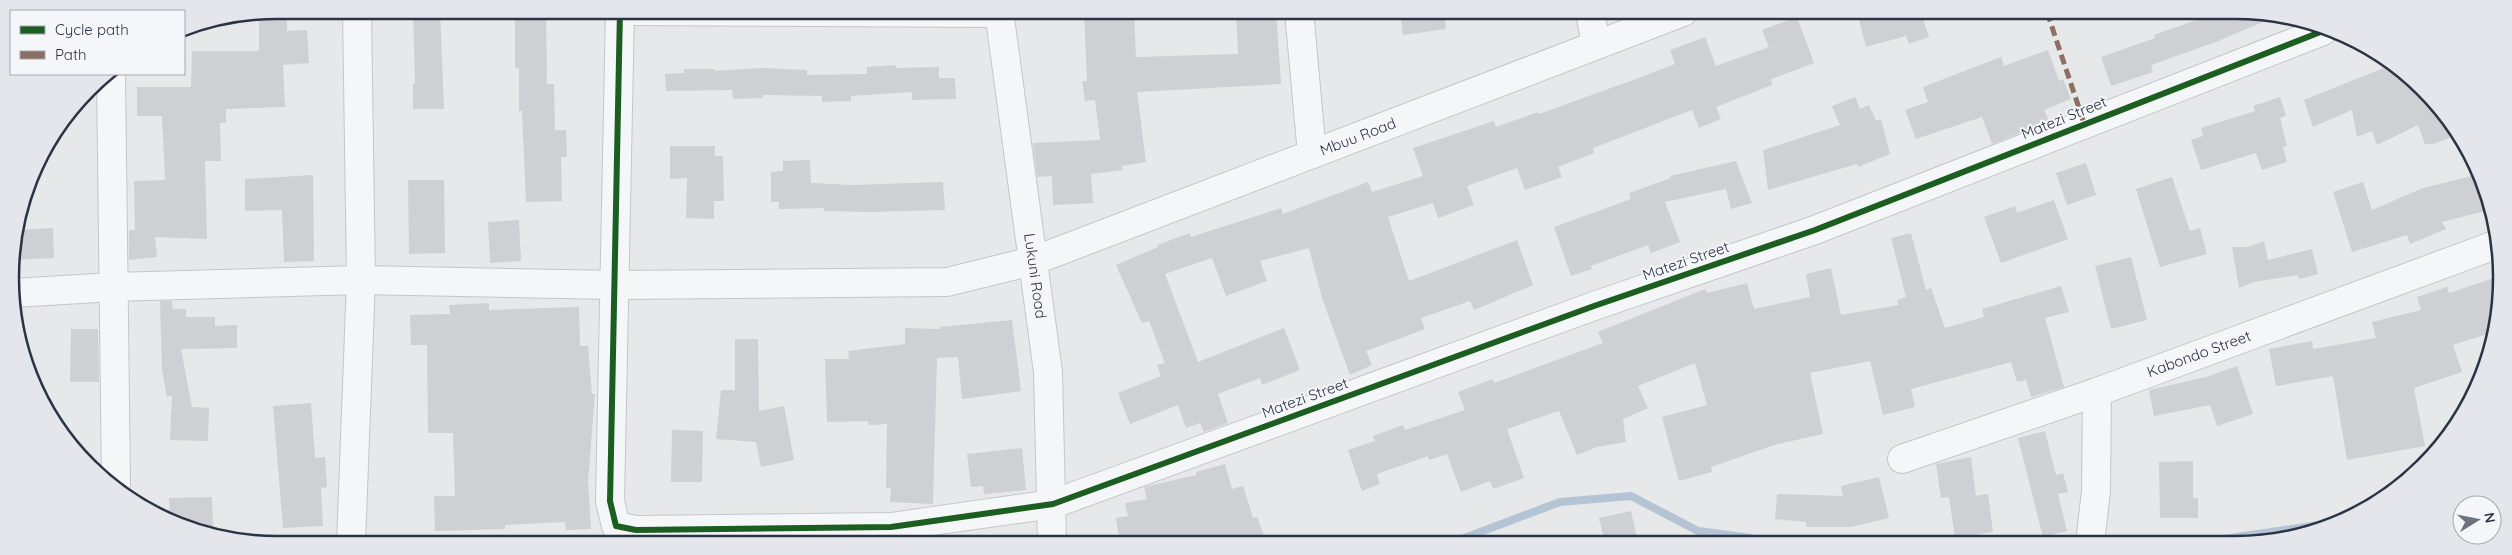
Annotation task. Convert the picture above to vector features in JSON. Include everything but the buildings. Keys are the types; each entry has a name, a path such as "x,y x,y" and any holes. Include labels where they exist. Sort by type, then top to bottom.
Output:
{"street":[{"path":"350,536 361,280 357,19"},
{"path":"614,285 620,19"},
{"name":"Lukuni Road","path":"1000,19 1048,372 1053,504 1052,536"},
{"path":"1300,19 1312,154"},
{"path":"1591,19 1596,45"},
{"name":"Mbuu Road","path":"19,293 113,287 361,280 614,285 947,282 1033,261 1665,19"},
{"name":"Matezi Street","path":"614,285 610,501 616,526 636,530 891,527 1053,504 1594,306 1815,230 2320,33"},
{"path":"111,80 116,480"},
{"name":"Kabondo Street","path":"1902,459 2098,392 2491,246"},
{"path":"2091,536 2096,491 2098,392"}],"waterway":[{"path":"1470,536 1560,502 1631,496 1698,531 1736,536"},
{"path":"2243,536 2296,528"}],"marked path":[{"path":"2049,19 2084,123"}],"cycle path":[{"path":"620,19 610,501 616,526 636,530 891,527 1053,504 1594,306 1815,230 2319,32"}]}
